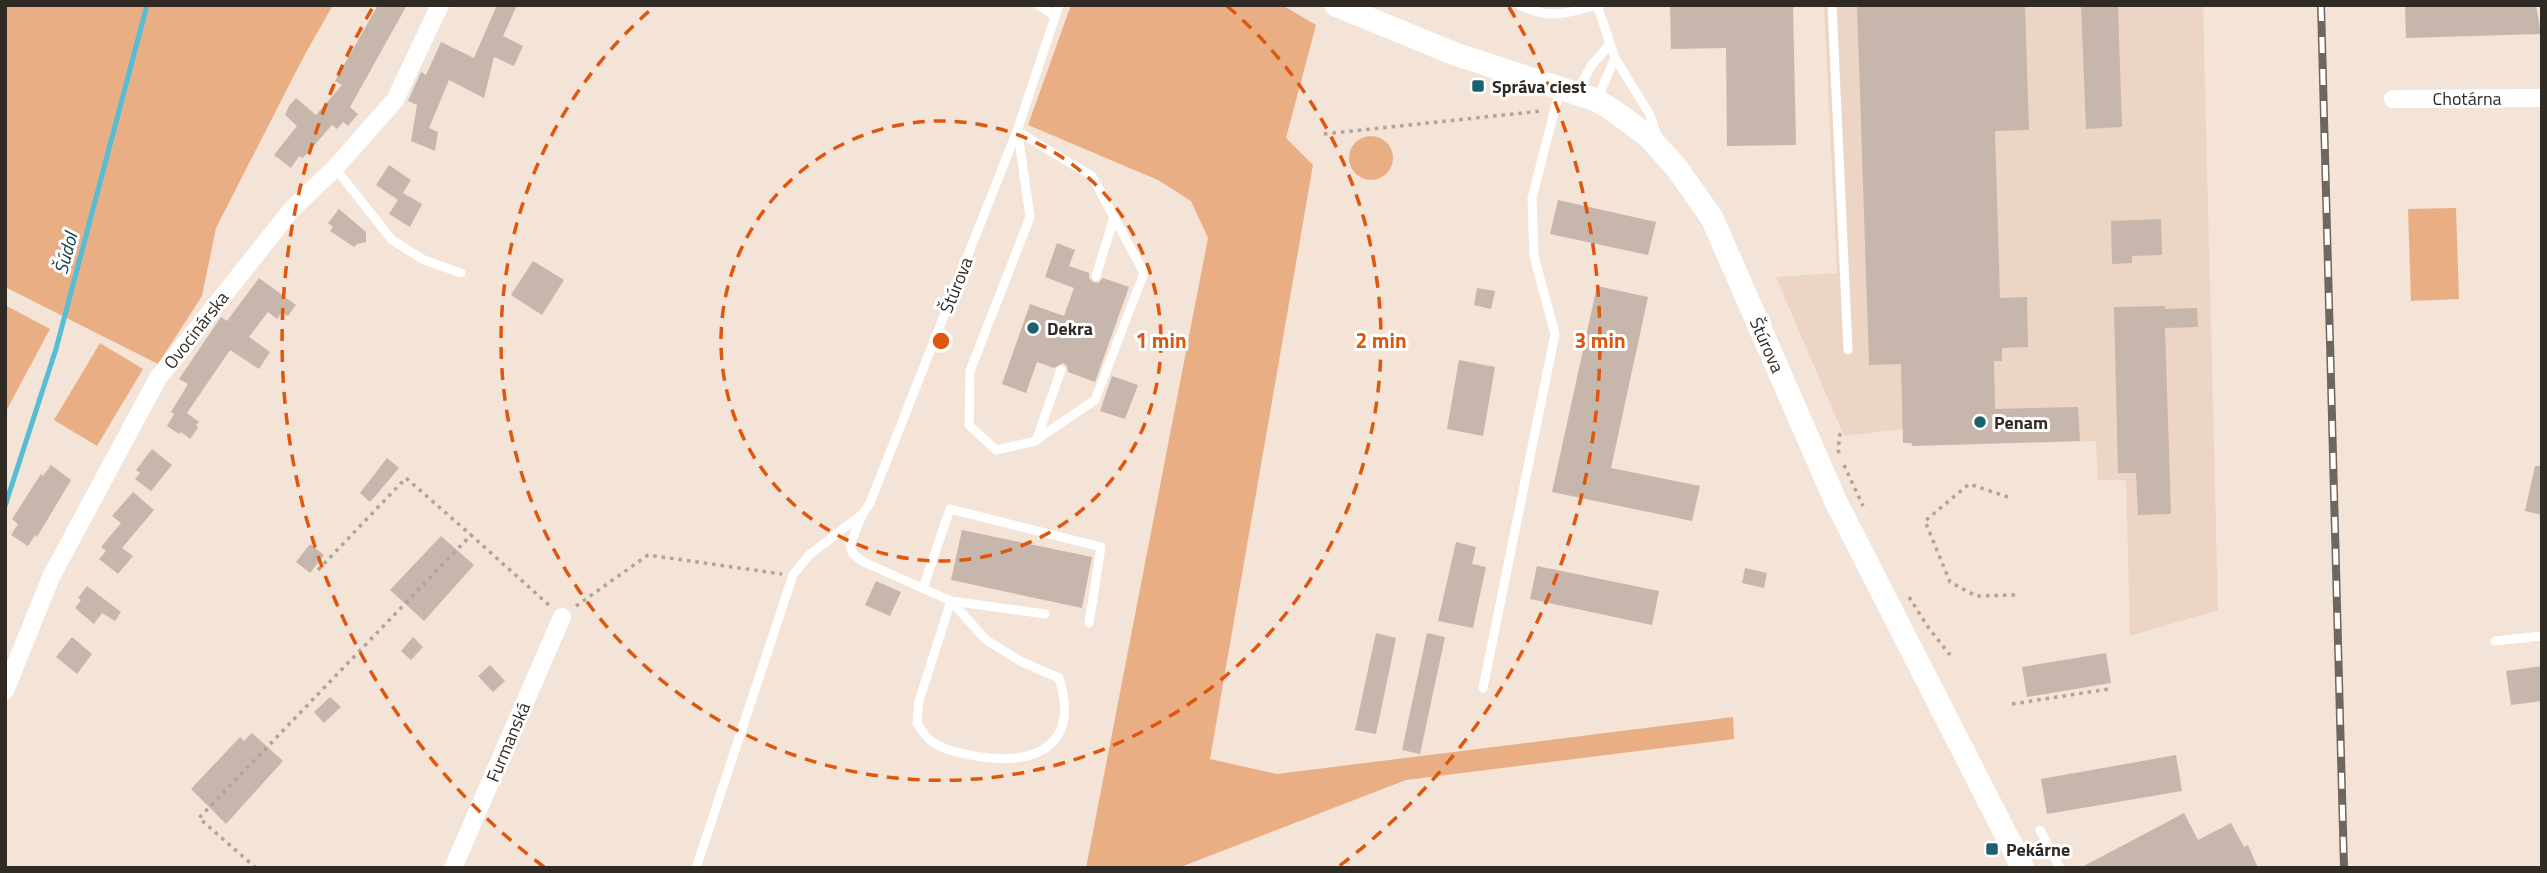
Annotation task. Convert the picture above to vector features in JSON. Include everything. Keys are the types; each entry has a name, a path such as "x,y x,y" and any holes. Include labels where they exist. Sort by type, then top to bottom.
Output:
{"street":[{"name":"Ovocinárska","path":"5,691 51,577 158,378 292,209 335,168 395,100 440,5"},
{"name":"Štúrova","path":"1347,8 1455,54 1578,93 1633,124 1662,151 1685,178 1712,218 1836,502 2023,868"},
{"name":"Chotárna","path":"2393,99 2542,98"},
{"name":"Furmanská","path":"453,868 562,617"}],"lane":[{"path":"1038,5 1055,16"},
{"name":"Štúrova","path":"923,588 864,562 853,554 850,545 862,514 870,503 1017,131 1059,5"},
{"path":"1520,5 1531,11 1560,15 1597,5 1609,45 1650,115 1662,151"},
{"path":"1832,5 1848,350"},
{"path":"1578,93 1591,66 1609,45"},
{"path":"1483,688 1555,334 1534,256 1532,198 1554,109 1578,93 1615,58"},
{"path":"1017,131 1092,176 1144,273 1095,400 1036,440"},
{"name":"Štúrova","path":"1017,131 1030,217 970,371 969,425 996,450 1036,440"},
{"path":"335,168 392,240 424,260 461,273"},
{"path":"1096,276 1114,218"},
{"path":"1036,440 1061,370"},
{"path":"1045,614 951,601 923,588 950,509 1101,547 1089,623"},
{"path":"696,868 793,575 809,555 862,514"},
{"path":"951,601 986,640 1022,662 1059,678 1065,712 1059,734 1038,755 1006,760 961,754 931,741 917,723 919,701 951,601"},
{"path":"2495,641 2542,636"},
{"path":"2040,830 2060,868"}],"path":[{"path":"1324,134 1554,109"},
{"path":"1840,433 1838,450 1866,515"},
{"path":"317,570 405,478 562,617 648,555 793,575"},
{"path":"2008,497 1969,484 1925,521 1950,582 1976,596 2016,595"},
{"path":"256,868 199,818 471,536"},
{"path":"1909,596 1950,655"},
{"path":"2012,704 2109,689"}],"shaded area":[{"path":"5,5 333,5 216,228 202,296 158,364 5,287"},
{"path":"1071,5 1282,5 1316,25 1286,138 1313,165 1210,759 1277,774 1733,717 1734,739 1406,780 1178,868 1086,868 1208,238 1191,201 1158,180 1028,125"},
{"name":"Penam","path":"1824,5 2203,5 2218,610 2130,636 2126,480 2098,480 2096,441 1912,446 1902,429 1844,436 1776,277 1837,273"},
{"path":"1371,136 1387,142 1393,158 1387,174 1371,180 1355,174 1349,158 1355,142"},
{"path":"2456,208 2459,299 2411,301 2408,209"},
{"path":"5,305 50,329 5,413"},
{"path":"100,343 143,369 97,446 54,420"}],"building":[{"path":"378,5 407,5 350,107 358,114 348,126 343,122 337,129 332,125 303,158 299,156 291,168 274,155 297,126 285,115 289,106 296,98 316,115 342,85 335,81"},
{"path":"497,5 517,5 503,36 523,46 514,66 494,57 484,98 449,80 429,128 438,132 435,151 411,141 417,105 408,101 421,72 426,75 441,42 474,58"},
{"path":"1670,5 1793,5 1796,145 1727,146 1726,48 1671,49"},
{"path":"1857,5 2025,5 2029,130 1995,131 2000,298 2027,297 2028,347 2002,348 2002,361 1994,361 1995,409 2078,407 2080,441 1912,446 1912,443 1903,443 1901,364 1869,365"},
{"path":"2081,5 2118,5 2122,127 2086,129"},
{"path":"2405,5 2536,5 2541,34 2406,38"},
{"path":"389,165 411,180 403,193 422,204 410,227 389,214 398,200 376,185"},
{"path":"1558,200 1656,222 1648,255 1550,234"},
{"path":"339,209 366,232 366,242 354,247 330,231 333,227 328,223"},
{"path":"2161,219 2162,255 2132,256 2132,263 2112,264 2111,221"},
{"path":"1057,243 1075,250 1069,266 1089,273 1093,282 1098,283 1103,278 1129,287 1095,382 1068,372 1063,363 1054,368 1037,362 1026,393 1002,384 1030,304 1064,316 1074,288 1045,277"},
{"path":"533,261 564,280 542,315 511,295"},
{"path":"259,278 296,305 288,316 282,312 277,319 268,312 249,337 270,352 259,369 230,350 187,413 199,422 196,425 198,428 190,439 181,432 179,434 167,426 174,414 171,412 188,384 179,379 221,317 227,321"},
{"path":"1597,286 1648,297 1611,468 1700,486 1692,521 1552,492"},
{"path":"1477,288 1495,291 1491,309 1474,305"},
{"path":"2165,306 2165,309 2197,308 2198,327 2165,328 2171,514 2138,515 2136,473 2118,473 2114,307"},
{"path":"1459,360 1495,367 1483,436 1447,429"},
{"path":"1112,376 1138,385 1125,419 1100,411"},
{"path":"152,449 172,465 151,491 135,479 140,473 136,470"},
{"path":"387,458 399,468 370,502 360,493"},
{"path":"51,465 71,480 37,537 35,535 28,546 11,535 18,524 12,519 41,474 43,476"},
{"path":"2535,466 2542,466 2542,515 2525,511"},
{"path":"133,492 154,510 122,548 133,556 118,574 99,559 106,551 101,547 121,523 112,516"},
{"path":"962,530 1092,557 1082,608 951,580"},
{"path":"441,536 474,565 424,621 390,590"},
{"path":"1456,542 1476,547 1472,564 1486,567 1473,628 1438,621"},
{"path":"310,544 324,555 310,573 296,562"},
{"path":"1537,566 1659,591 1652,625 1530,599"},
{"path":"1745,568 1767,573 1764,588 1742,583"},
{"path":"876,581 901,592 890,616 865,605"},
{"path":"87,586 121,612 115,621 102,613 94,624 75,608 81,600 78,598"},
{"path":"1376,633 1396,638 1376,734 1355,730"},
{"path":"1427,633 1445,637 1420,754 1402,750"},
{"path":"72,637 92,654 77,674 56,657"},
{"path":"413,637 423,647 411,660 401,651"},
{"path":"2106,653 2111,683 2027,697 2022,667"},
{"path":"490,665 505,681 493,692 478,676"},
{"path":"2542,666 2542,701 2511,705 2506,671"},
{"path":"330,697 341,707 324,723 314,712"},
{"path":"252,733 283,761 226,824 191,789 240,737 244,741"},
{"path":"2176,755 2182,791 2047,814 2041,779"},
{"path":"2184,813 2198,840 2231,823 2244,847 2248,845 2258,868 2080,868"}],"waterway":[{"name":"Šúdol","path":"5,506 56,349 147,5"}],"railway":[{"path":"2321,5 2344,868"}],"place":[{"name":"Správa ciest","path":"1478,86"},
{"name":"Dekra","path":"1033,328"},
{"name":"Penam","path":"1980,422"},
{"name":"Pekárne","path":"1992,849"}]}
